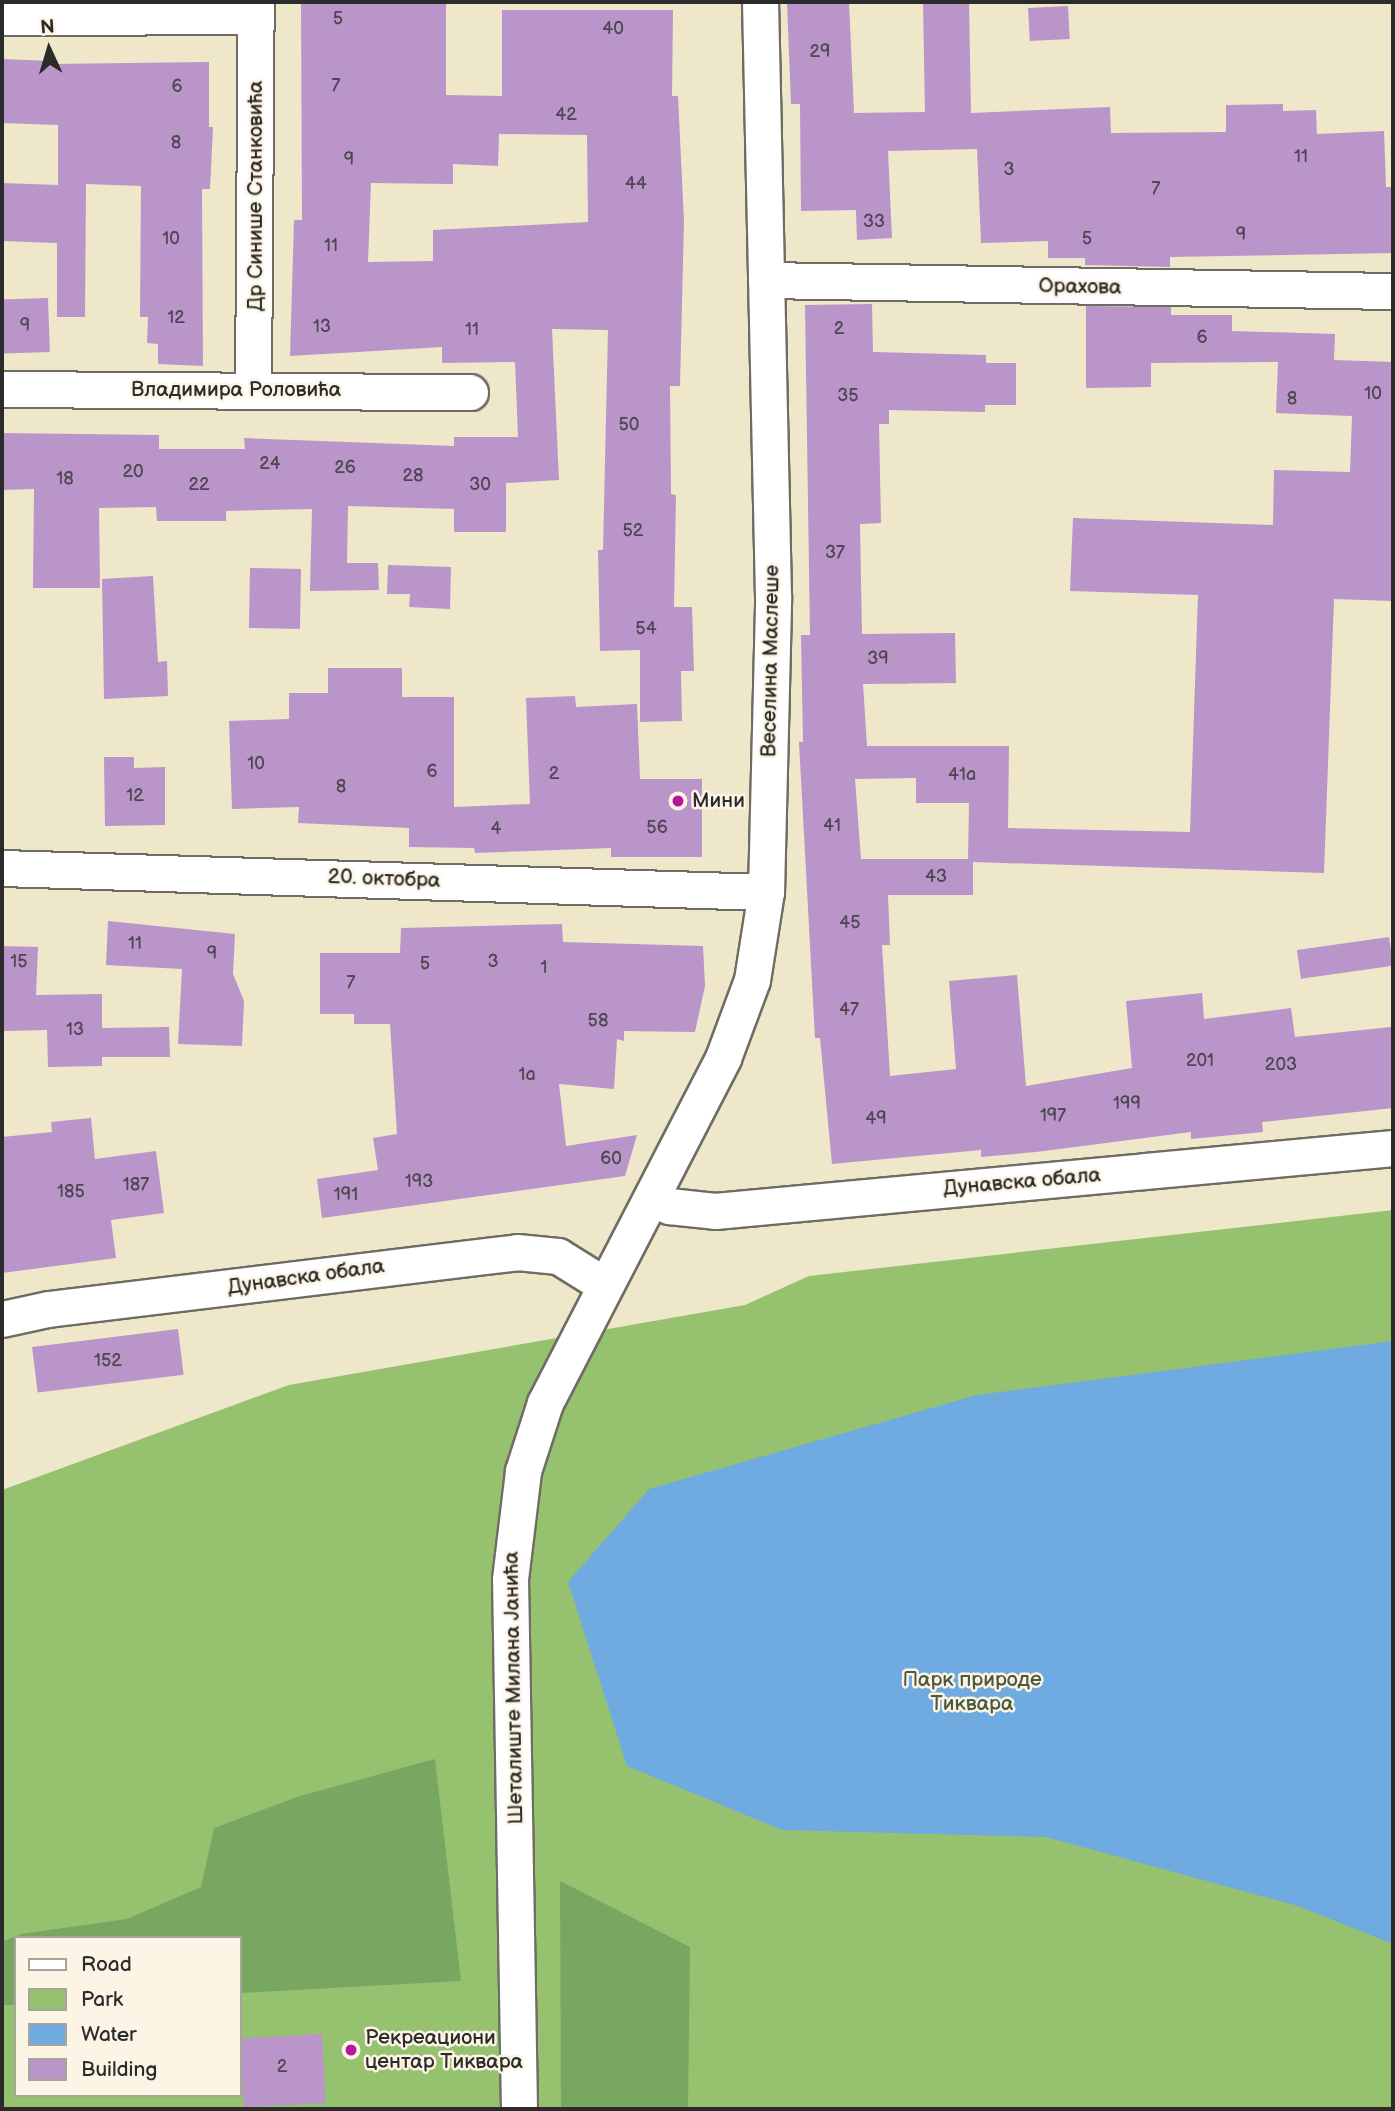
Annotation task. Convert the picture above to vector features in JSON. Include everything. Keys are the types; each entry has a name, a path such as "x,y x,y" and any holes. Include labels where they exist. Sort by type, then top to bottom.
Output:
{"street":[{"name":"Веселина Маслеше","path":"603,1284 653,1198 728,1045 752,980 766,892 773,596 760,2"},
{"path":"2,18 256,9"},
{"name":"Др Синише Станковића","path":"253,390 256,9"},
{"name":"Орахова","path":"766,280 1393,291"},
{"name":"Владимира Роловића","path":"2,389 470,392"},
{"name":"20. октобра","path":"2,868 766,892"},
{"name":"Дунавска обала","path":"653,1198 669,1206 715,1211 1393,1148"},
{"name":"Дунавска обала","path":"2,1319 48,1309 516,1252 558,1256 603,1284"},
{"name":"Шеталиште Милана Јанића","path":"519,2109 513,1531 523,1471 545,1403 603,1284"}],"green space":[{"name":"Парк природе Тиквара","path":"1393,1210 1393,2109 2,2109 2,1490 289,1385 745,1305 809,1276"},
{"path":"435,1759 461,1981 242,1993 242,1936 16,1936 127,1919 201,1887 214,1828 300,1796"},
{"path":"560,1881 690,1947 688,2109 561,2109"},
{"path":"14,1937 14,2005 2,2005 2,1942"}],"water":[{"path":"1393,1341 1393,1944 1298,1906 1046,1837 782,1830 627,1766 568,1582 649,1489 977,1395"}],"building":[{"path":"301,2 446,2 446,95 502,96 502,10 673,10 672,96 678,96 684,221 680,386 670,386 671,494 676,495 674,607 692,607 694,671 681,671 682,721 640,722 640,650 600,651 598,550 603,550 608,330 552,329 559,480 506,483 506,532 454,532 454,509 348,506 347,563 378,563 379,590 310,591 312,509 226,511 226,521 157,521 156,507 99,508 100,588 33,588 34,489 2,490 2,433 159,435 159,449 245,449 244,438 454,446 454,437 518,437 515,362 442,363 442,347 290,356 294,220 302,220","holes":["499,134 587,135 588,222 433,230 433,261 368,262 371,183 453,184 453,164 498,166"]},
{"path":"849,2 854,113 925,112 923,2 969,2 971,113 1110,107 1111,133 1226,132 1226,105 1283,104 1283,111 1316,110 1317,134 1384,131 1386,187 1393,187 1393,253 1170,257 1170,267 1085,265 1085,258 1048,258 1048,241 981,243 977,149 888,151 892,238 857,240 856,210 801,211 800,104 791,104 787,3"},
{"path":"1068,6 1070,39 1030,41 1028,8"},
{"path":"2,59 50,61 50,64 209,62 209,127 213,127 210,189 202,189 203,366 158,364 158,344 147,343 148,317 140,317 141,186 86,184 85,317 57,317 57,243 2,241 2,183 58,185 58,125 2,123"},
{"path":"48,298 50,352 4,354 2,300"},
{"path":"872,304 873,352 986,355 986,363 1016,363 1016,405 985,405 985,412 889,410 889,424 879,424 881,523 860,524 862,634 955,633 956,683 863,684 867,746 1009,746 1008,828 1190,832 1198,595 1070,591 1073,518 1273,525 1274,470 1350,472 1352,416 1276,413 1278,362 1151,363 1151,387 1086,388 1086,306 1171,307 1171,315 1232,315 1232,331 1335,334 1334,360 1393,362 1393,601 1334,599 1324,873 973,862 973,895 888,895 890,945 882,945 890,1076 956,1069 949,981 1017,975 1026,1086 1132,1068 1126,1001 1202,993 1204,1019 1291,1008 1295,1037 1391,1027 1393,1108 1262,1122 1263,1132 1191,1139 1191,1132 981,1157 981,1150 832,1164 820,1038 815,1038 799,742 803,742 801,635 810,635 805,305","holes":["916,778 916,803 969,803 968,859 861,859 855,779"]},
{"path":"388,565 451,567 450,609 409,607 410,594 387,594"},
{"path":"250,568 301,569 300,629 249,628"},
{"path":"153,576 158,662 167,661 168,696 104,699 102,579"},
{"path":"328,668 402,668 402,697 454,697 454,807 530,804 526,698 575,696 576,707 637,704 640,779 702,779 702,857 611,857 611,848 475,853 474,848 409,847 409,828 298,823 299,807 232,809 229,721 289,719 289,693 328,693"},
{"path":"104,757 134,757 134,768 165,767 165,825 105,826"},
{"path":"108,921 235,934 233,974 244,1001 242,1046 178,1044 182,969 106,965"},
{"path":"562,924 563,942 703,946 705,986 695,1032 624,1031 624,1041 617,1039 614,1089 559,1084 566,1146 637,1135 625,1176 322,1218 317,1179 378,1170 373,1138 397,1134 390,1024 354,1024 354,1014 320,1014 320,953 400,953 401,928"},
{"path":"1389,937 1393,966 1301,979 1297,950"},
{"path":"2,946 38,947 36,995 102,994 102,1028 169,1027 170,1057 102,1057 102,1066 48,1067 47,1030 4,1031"},
{"path":"91,1118 95,1159 156,1151 164,1213 111,1220 116,1258 2,1273 2,1137 52,1132 51,1122"},
{"path":"178,1329 184,1375 38,1393 32,1347"},
{"path":"322,2034 326,2103 244,2107 242,2038"}],"place":[{"name":"Мини","path":"678,801"},
{"name":"Рекреациони центар Тиквара","path":"351,2050"}]}
